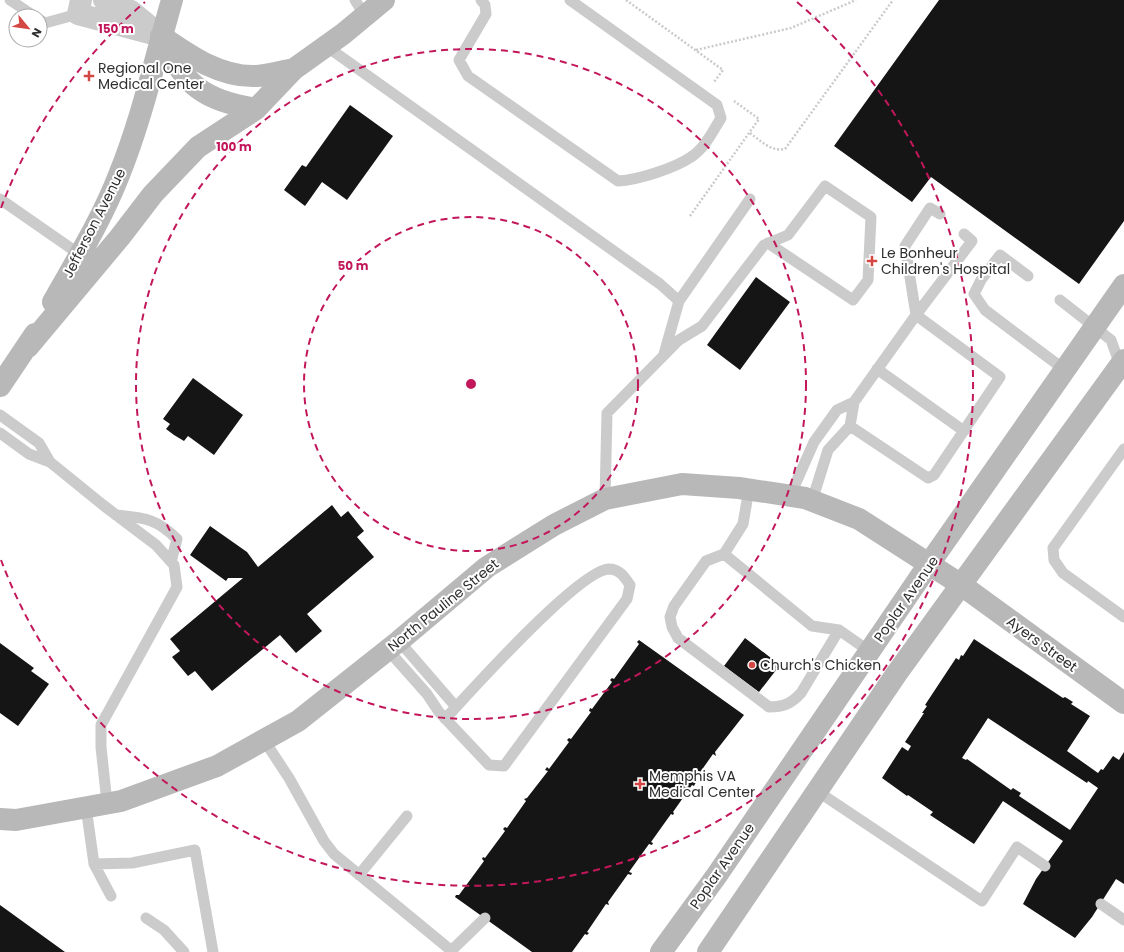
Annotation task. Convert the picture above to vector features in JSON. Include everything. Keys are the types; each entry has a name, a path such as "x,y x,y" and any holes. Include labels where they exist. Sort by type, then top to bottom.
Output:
{"main road":[{"name":"Jefferson Avenue","path":"87,260 99,218 119,177 136,131 172,0"},
{"path":"0,386 87,260 198,146 256,109 294,69 326,46 360,8 384,0"},
{"path":"161,36 204,63 238,74 257,76 294,69"},
{"path":"161,36 173,62 192,85 216,99 229,104 256,109"},
{"name":"Poplar Avenue","path":"661,952 717,875 929,564 1124,286"},
{"path":"708,952 960,584 1122,362"},
{"name":"North Pauline Street","path":"0,819 16,820 121,801 217,766 298,721 394,646 487,567 554,525 606,499 682,484 749,489 812,501 859,519 960,584"},
{"name":"Ayers Street","path":"960,584 1124,702"}],"street":[{"path":"104,0 131,11 161,36"},
{"path":"80,7 161,36"}],"lane":[{"path":"10,0 22,8"},
{"path":"486,2 486,14 459,60 468,76 618,181 630,180 649,174 692,157 709,139 721,118 717,105 570,0"},
{"path":"48,22 80,7"},
{"path":"326,46 660,284 679,301"},
{"path":"606,499 607,413 679,340 702,326 764,246 768,244 788,235 824,186 871,217 868,280 853,300 768,244"},
{"path":"0,199 87,260"},
{"path":"664,354 679,301 750,199"},
{"path":"850,426 928,478 934,475 1000,377 916,315 905,246 930,208 940,214"},
{"path":"812,501 828,450 850,426 854,402 916,315 972,241 964,234"},
{"path":"1028,276 1000,255 981,280 974,294 985,310 1065,370"},
{"path":"1060,300 1110,340 1122,362"},
{"path":"877,369 964,431"},
{"path":"790,496 814,442 837,410 854,402"},
{"path":"0,415 39,443 50,462"},
{"path":"0,433 29,454 50,462 156,545 174,565 177,587 101,725 94,864 111,896"},
{"path":"1124,449 1053,548 1054,560 1063,573 1124,617"},
{"path":"749,489 743,524 724,554 706,562 674,606 670,617 672,627 678,638 769,707 782,707 793,702 801,693 839,630"},
{"path":"116,515 148,518 165,527 177,539 171,562"},
{"path":"724,554 812,626 839,630 870,651"},
{"path":"394,646 445,719 489,764 504,766 627,599 630,585 622,574 610,569 592,576 534,624 445,719"},
{"path":"394,646 456,707"},
{"path":"264,740 289,778 324,841 334,854 452,951 485,918"},
{"path":"817,791 982,901 1018,847 1045,866"},
{"path":"359,875 407,816"},
{"path":"94,864 132,863 195,850 212,952"},
{"path":"1101,904 1124,920"},
{"path":"146,918 164,930 184,952"}],"path":[{"path":"696,50 791,28 856,0"},
{"path":"750,133 771,148 779,150 785,149 893,0"}],"building":[{"path":"939,0 1124,0 1124,221 1079,284 931,177 912,202 834,146"},
{"path":"350,105 393,136 347,200 322,182 305,206 284,190 302,165 306,167"},
{"path":"756,277 790,302 740,370 707,345"},
{"path":"193,378 243,415 214,455 188,436 184,441 174,435 166,429 170,424 163,419"},
{"path":"332,505 341,517 348,511 364,531 357,537 374,557 307,614 322,631 296,653 280,635 212,691 195,671 188,676 172,657 180,651 170,639 243,578 228,578 226,581 190,555 210,526 247,552 258,567"},
{"name":"Church's Chicken","path":"745,638 780,665 759,692 724,666"},
{"path":"974,639 1063,698 1065,697 1073,702 1071,704 1090,716 1067,751 1098,773 1101,769 1103,770 1113,756 1119,760 1124,752 1124,884 1116,879 1092,917 1075,938 1023,904 1036,879 1063,841 1003,801 974,844 930,815 933,812 882,778 902,747 908,751 911,746 905,742 924,713 922,713 927,706 925,705 956,658 959,660 961,655 963,656","holes":["988,718 1087,783 1088,781 1098,788 1070,830 1019,796 1021,793 1013,788 1011,790 967,759 962,758"]},
{"path":"639,640 744,715 715,752 716,756 713,754 694,781 696,782 694,786 692,785 673,812 673,815 671,814 651,842 653,843 652,845 649,844 629,872 632,873 631,875 628,874 608,902 609,905 606,904 587,932 589,933 587,935 585,934 572,952 532,952 455,897 456,895 459,895 484,861 482,859 483,857 485,858 505,831 503,829 505,827 507,828 526,801 524,799 527,798 548,771 545,770 547,767 549,769 569,742 567,740 569,738 571,739 591,712 589,711 590,708 592,709 612,682 610,680 612,678 614,679 639,644 637,642"},
{"path":"0,643 34,668 31,671 49,684 18,726 0,713"},
{"path":"0,905 65,952 0,952"}],"place":[{"name":"Regional One Medical Center","path":"89,76"},
{"name":"Le Bonheur Children's Hospital","path":"872,261"},
{"name":"Church's Chicken","path":"752,665"},
{"name":"Memphis VA Medical Center","path":"640,784"}]}
